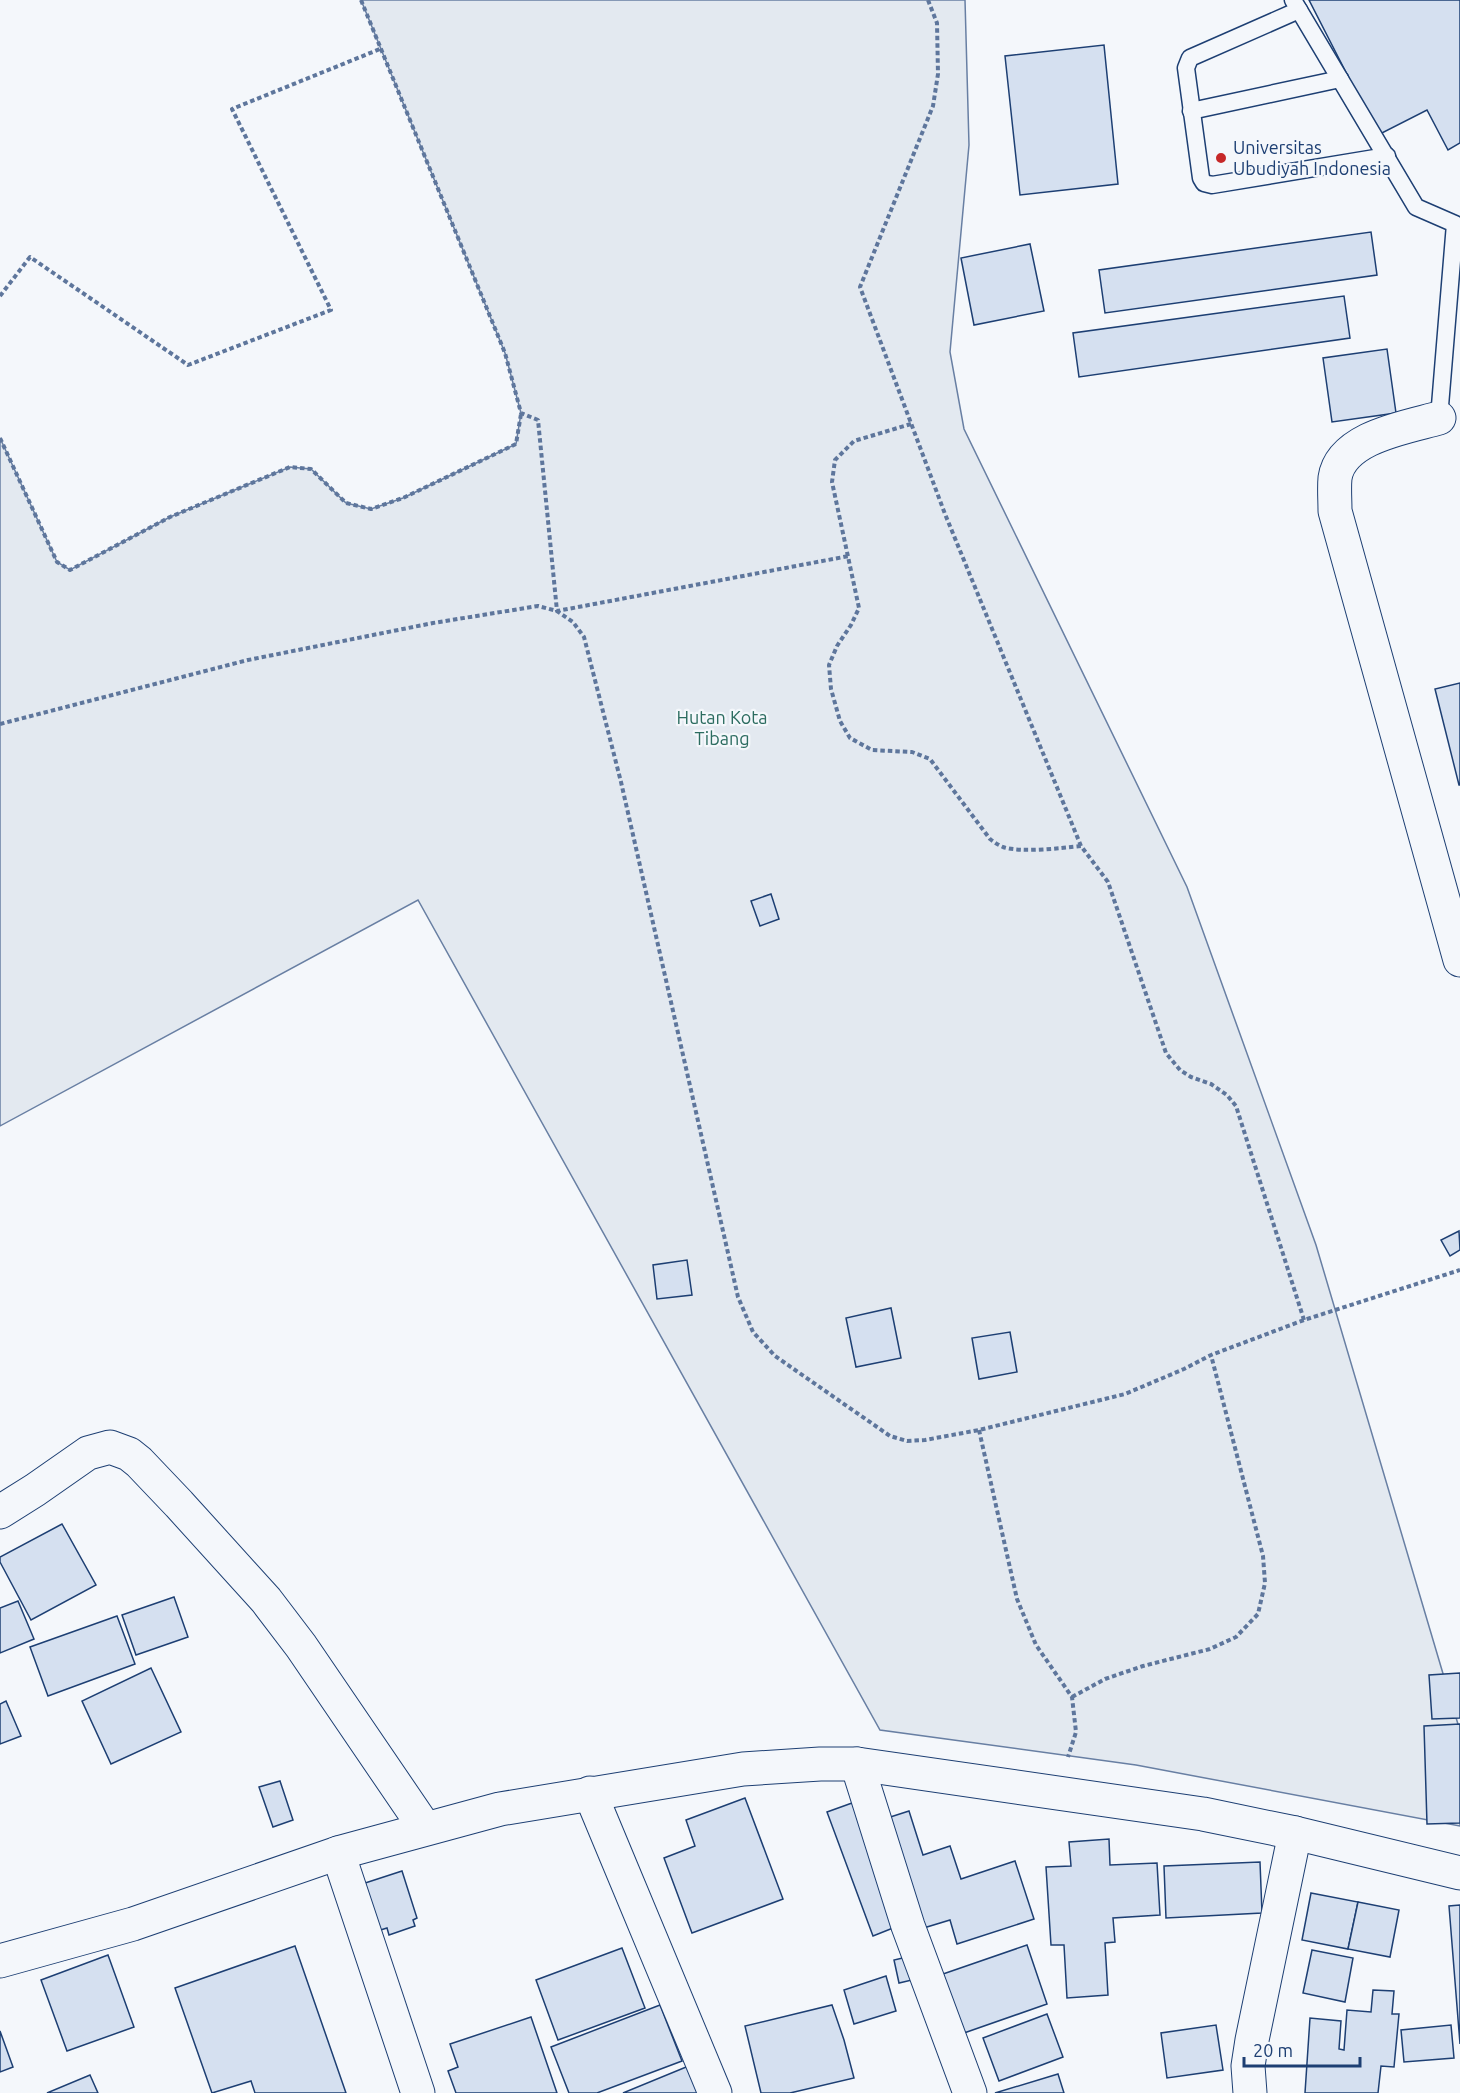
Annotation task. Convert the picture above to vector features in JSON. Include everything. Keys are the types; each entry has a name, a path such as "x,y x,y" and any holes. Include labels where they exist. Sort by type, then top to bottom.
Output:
{"street":[{"path":"1439,418 1361,443 1344,457 1335,476 1335,511 1460,960"},
{"path":"0,1512 88,1453 110,1447 129,1454 139,1462 266,1600 301,1646 425,1828"},
{"path":"0,1961 134,1924 338,1853 500,1809 743,1769 820,1764 857,1764 1203,1814 1295,1833 1460,1873"},
{"path":"857,1764 908,1926 970,2093"},
{"path":"590,1793 715,2093"},
{"path":"1250,2093 1248,2066 1252,2040 1295,1833"},
{"path":"338,1853 418,2093"}],"lane":[{"path":"1387,156 1212,185 1204,183 1201,178 1186,68 1190,58 1296,5 1387,156 1416,207 1458,222 1439,418"},
{"path":"1191,111 1340,79"}],"path":[{"path":"0,438 57,562 70,570 170,517 290,467 311,468 346,503 371,509 403,498 516,444 521,413 505,353 361,0"},
{"path":"928,0 937,23 938,74 933,106 860,287 945,514 1081,846 1108,882 1166,1053 1180,1070 1191,1077 1211,1084 1227,1095 1236,1106 1304,1320"},
{"path":"0,296 30,257 188,364 331,310 232,109 380,49"},
{"path":"521,413 538,420 557,611"},
{"path":"911,424 854,441 835,460 832,482 859,608 829,665 831,689 840,721 850,738 872,750 912,752 930,759 990,839 1002,847 1081,846"},
{"path":"557,611 849,556"},
{"path":"0,724 248,660 433,622 538,606 557,611 573,622 584,637 621,782 738,1297 753,1332 775,1356 890,1436 907,1441 925,1440 979,1430 1125,1394 1211,1355 1304,1320 1460,1270"},
{"path":"1072,1697 1105,1679 1143,1666 1210,1649 1236,1636 1257,1614 1265,1582 1263,1556 1211,1355"},
{"path":"979,1430 1017,1599 1036,1645 1072,1697 1076,1732 1056,1791"}],"green space":[{"name":"Hutan Kota Tibang","path":"361,0 965,0 969,145 950,352 964,429 1187,887 1316,1245 1460,1731 1460,1826 1136,1765 880,1730 418,900 0,1126 0,438 57,562 70,570 170,517 290,467 311,469 346,503 371,509 403,498 516,444 521,413 505,353"}],"building":[{"path":"1309,0 1460,0 1460,143 1448,150 1427,110 1378,135"},
{"path":"1104,45 1118,184 1020,195 1005,56"},
{"path":"1371,232 1377,275 1105,313 1099,270"},
{"path":"1030,244 1044,311 974,325 961,258"},
{"path":"1344,296 1350,338 1079,377 1073,333"},
{"path":"1387,349 1396,413 1332,422 1323,358"},
{"path":"1460,683 1460,785 1459,785 1435,689"},
{"path":"771,894 779,919 760,926 751,901"},
{"path":"1459,1231 1460,1250 1450,1256 1441,1240"},
{"path":"687,1260 692,1295 657,1299 653,1265"},
{"path":"891,1308 901,1358 856,1367 846,1318"},
{"path":"1010,1332 1017,1372 979,1379 972,1338"},
{"path":"62,1524 96,1585 31,1620 0,1562 0,1557"},
{"path":"174,1597 188,1637 136,1655 122,1615"},
{"path":"18,1601 34,1639 0,1653 0,1608"},
{"path":"117,1616 135,1664 48,1696 30,1647"},
{"path":"151,1668 181,1732 111,1764 82,1701"},
{"path":"1460,1673 1460,1718 1432,1719 1429,1675"},
{"path":"6,1701 21,1736 0,1744 0,1704"},
{"path":"1460,1724 1460,1823 1427,1824 1424,1726"},
{"path":"280,1781 293,1820 273,1827 259,1787"},
{"path":"745,1798 783,1899 692,1933 664,1858 695,1846 686,1820"},
{"path":"852,1803 898,1926 873,1936 827,1812"},
{"path":"909,1811 923,1855 950,1846 961,1879 1015,1861 1034,1919 957,1944 950,1920 917,1930 881,1820"},
{"path":"1109,1839 1110,1865 1157,1863 1160,1915 1113,1918 1115,1942 1105,1943 1108,1995 1067,1998 1064,1945 1051,1945 1046,1867 1071,1866 1069,1842"},
{"path":"1260,1862 1262,1913 1166,1918 1164,1866"},
{"path":"402,1871 417,1918 413,1920 415,1926 389,1935 387,1928 374,1932 359,1885"},
{"path":"1311,1893 1358,1902 1348,1949 1302,1940"},
{"path":"1358,1902 1399,1910 1390,1957 1348,1949"},
{"path":"1460,1905 1460,2044 1449,1906"},
{"path":"1027,1945 1047,2004 964,2033 943,1974"},
{"path":"295,1946 346,2093 255,2093 251,2081 212,2093 175,1988"},
{"path":"622,1948 645,2008 558,2040 536,1980"},
{"path":"1312,1950 1353,1958 1345,2002 1303,1993"},
{"path":"108,1955 134,2027 67,2051 41,1980"},
{"path":"907,1957 912,1980 899,1983 894,1960"},
{"path":"886,1976 896,2011 854,2024 844,1990"},
{"path":"1373,1990 1394,1991 1392,2014 1399,2014 1394,2067 1381,2066 1378,2093 1305,2093 1310,2018 1341,2021 1339,2049 1344,2050 1347,2010 1371,2012"},
{"path":"660,2005 682,2061 597,2093 569,2093 551,2047"},
{"path":"832,2005 854,2078 790,2093 761,2093 745,2026"},
{"path":"1047,2014 1063,2057 999,2081 983,2038"},
{"path":"531,2017 557,2093 456,2093 448,2071 458,2067 450,2044"},
{"path":"1216,2025 1223,2070 1167,2078 1161,2033"},
{"path":"1451,2025 1454,2058 1404,2062 1401,2030"},
{"path":"0,2031 13,2067 0,2072"},
{"path":"691,2065 703,2093 623,2093"},
{"path":"1058,2074 1064,2093 995,2093"},
{"path":"90,2075 98,2093 47,2093"}],"place":[{"name":"Universitas Ubudiyah Indonesia","path":"1221,158"}]}
